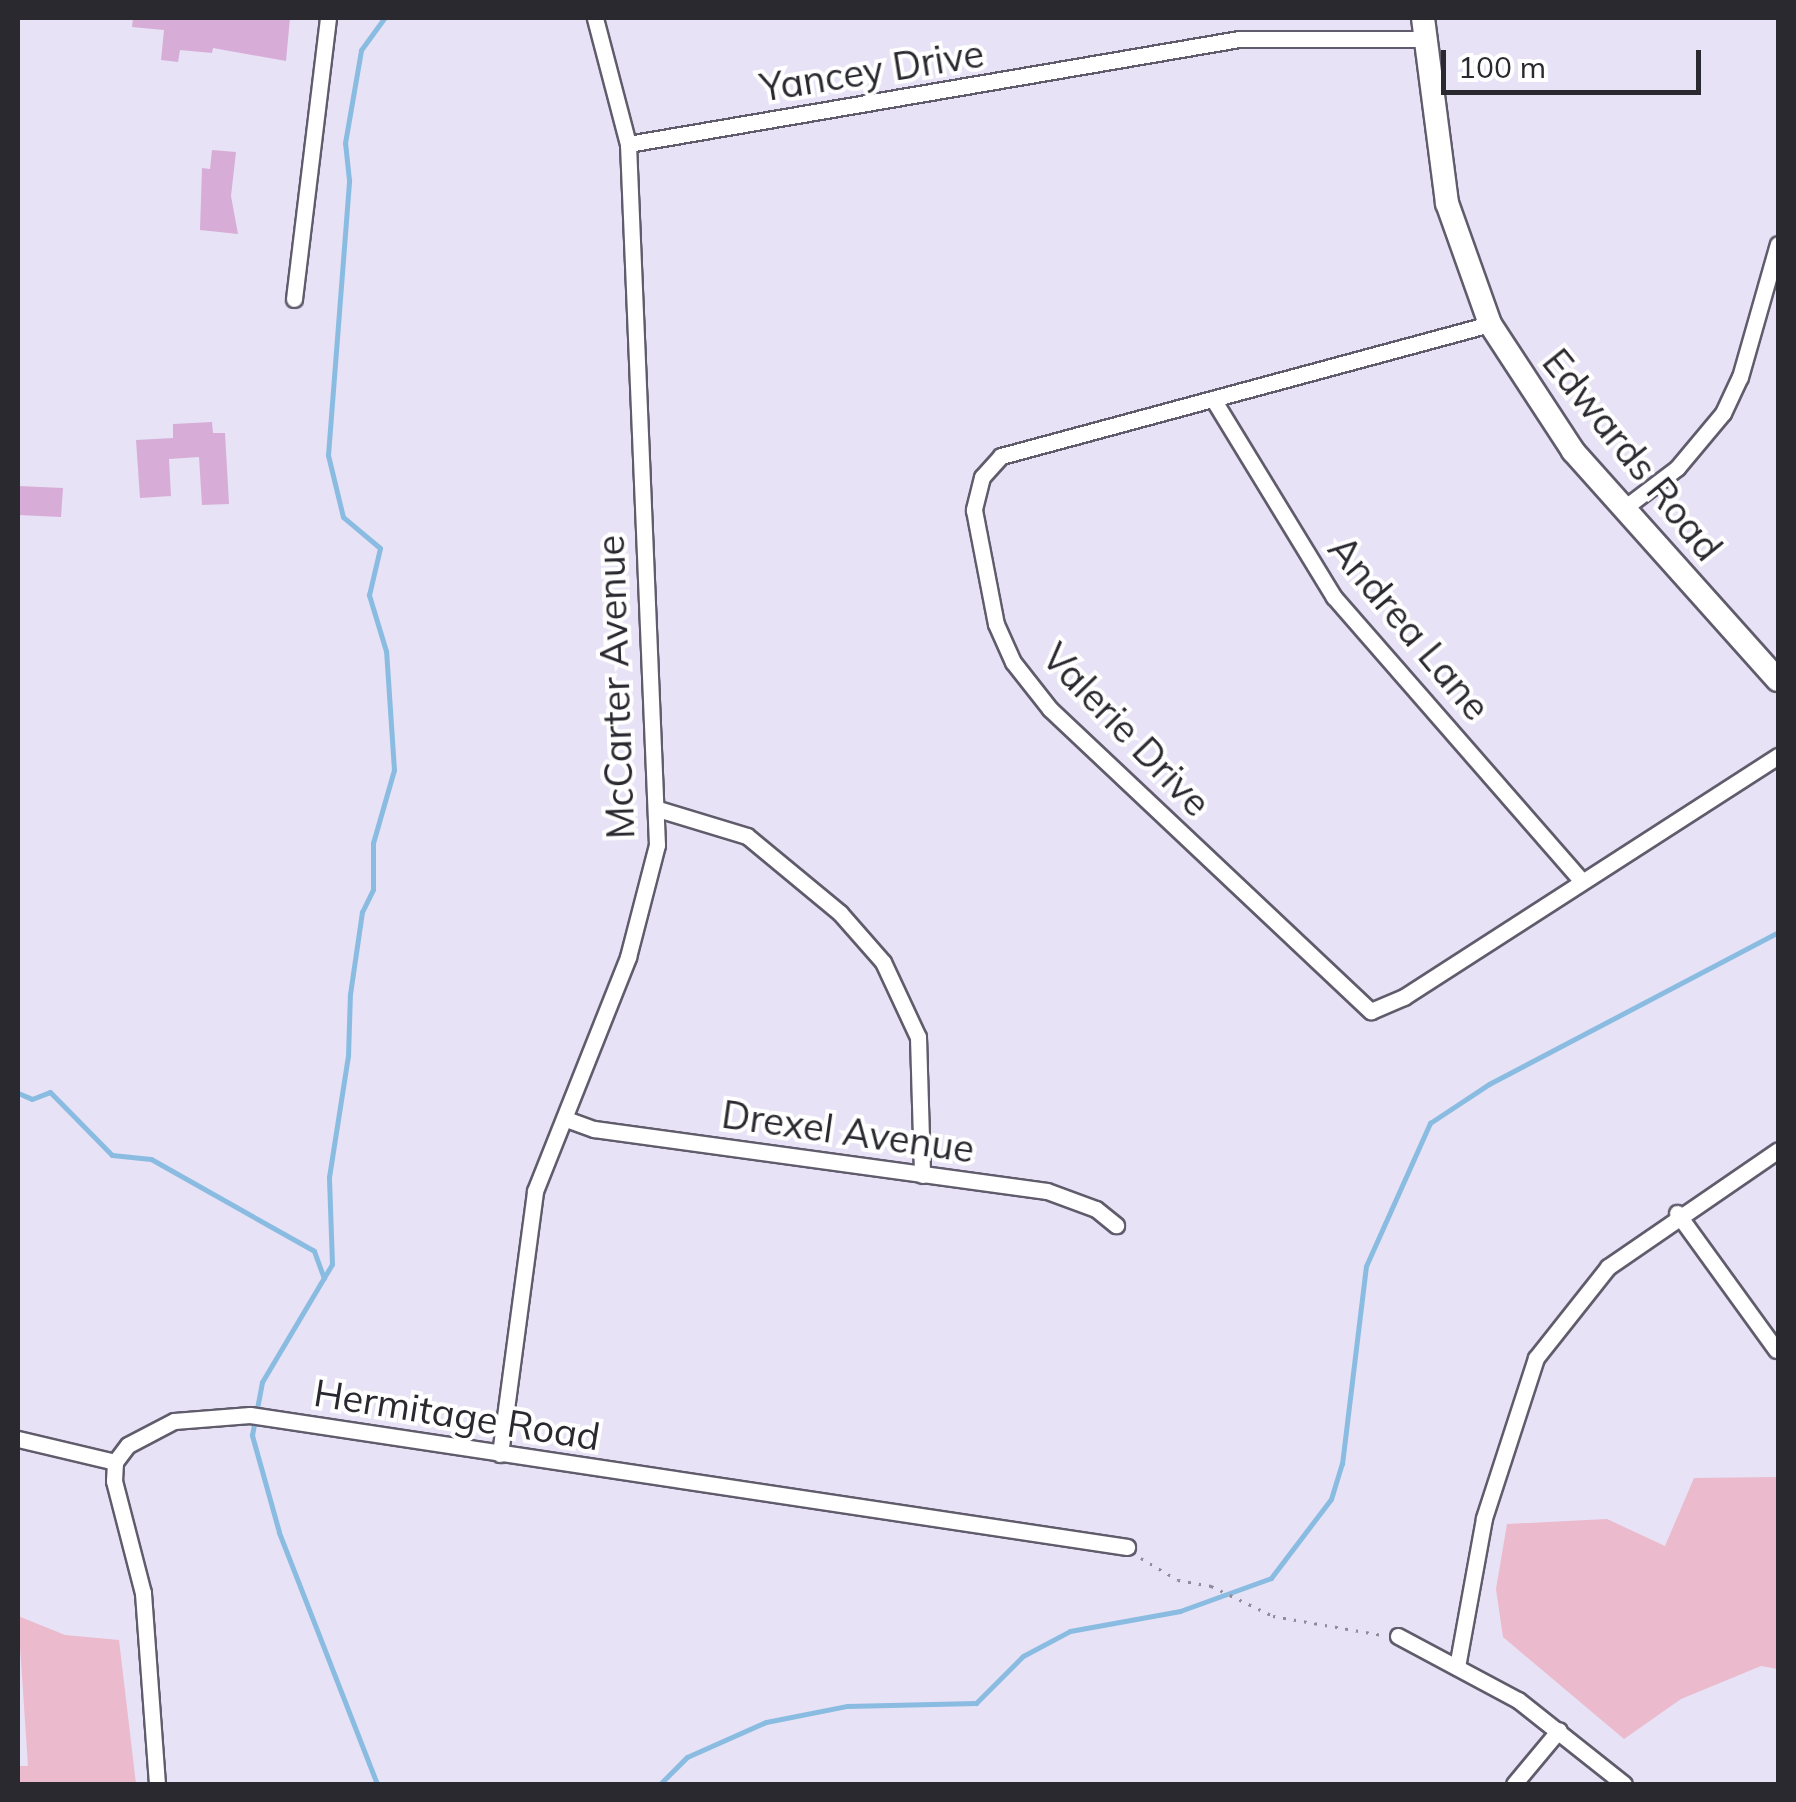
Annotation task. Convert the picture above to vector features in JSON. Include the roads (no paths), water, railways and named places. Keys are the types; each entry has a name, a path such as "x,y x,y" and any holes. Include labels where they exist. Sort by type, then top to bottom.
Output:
{"street":[{"path":"294,299 328,18"},
{"name":"McCarter Avenue","path":"500,1454 522,1320 530,1214 649,892 658,809 628,144 595,18"},
{"name":"Yancey Drive","path":"628,144 1239,39 1424,28"},
{"name":"Edwards Road","path":"1424,28 1447,203 1490,324 1544,413 1623,509 1778,680"},
{"path":"1623,509 1677,468 1723,413 1740,378 1778,244"},
{"name":"Valerie Drive","path":"1490,324 1022,446 987,470 976,496 978,539 999,634 1027,683 1371,1011 1404,996 1778,756"},
{"name":"Andrea Lane","path":"1213,399 1334,597 1580,880"},
{"path":"658,809 748,836 840,913 882,962 918,1037 922,1175"},
{"name":"Drexel Avenue","path":"566,1119 594,1129 1063,1195 1116,1225"},
{"path":"1457,1667 1484,1518 1526,1378 1577,1299 1677,1213 1778,1150"},
{"path":"1677,1213 1776,1350"},
{"name":"Hermitage Road","path":"116,1462 128,1446 163,1425 257,1416 1127,1547"},
{"path":"18,1439 116,1462 118,1504 144,1593 157,1784"},
{"path":"1398,1636 1560,1730 1624,1784"},
{"path":"1514,1784 1560,1730"}],"waterway":[{"path":"377,1784 279,1532 252,1435 262,1382 332,1264 329,1177 348,1056 350,994 362,912 373,889 373,843 394,770 386,651 369,595 380,548 343,517 328,455 349,180 345,143 361,50 384,18"},
{"path":"660,1784 687,1757 766,1722 847,1706 976,1703 1023,1656 1070,1631 1180,1611 1271,1578 1331,1499 1342,1464 1366,1266 1430,1123 1489,1084 1778,932"},
{"path":"18,1093 32,1099 50,1092 112,1155 151,1159 314,1251 324,1278"}]}
